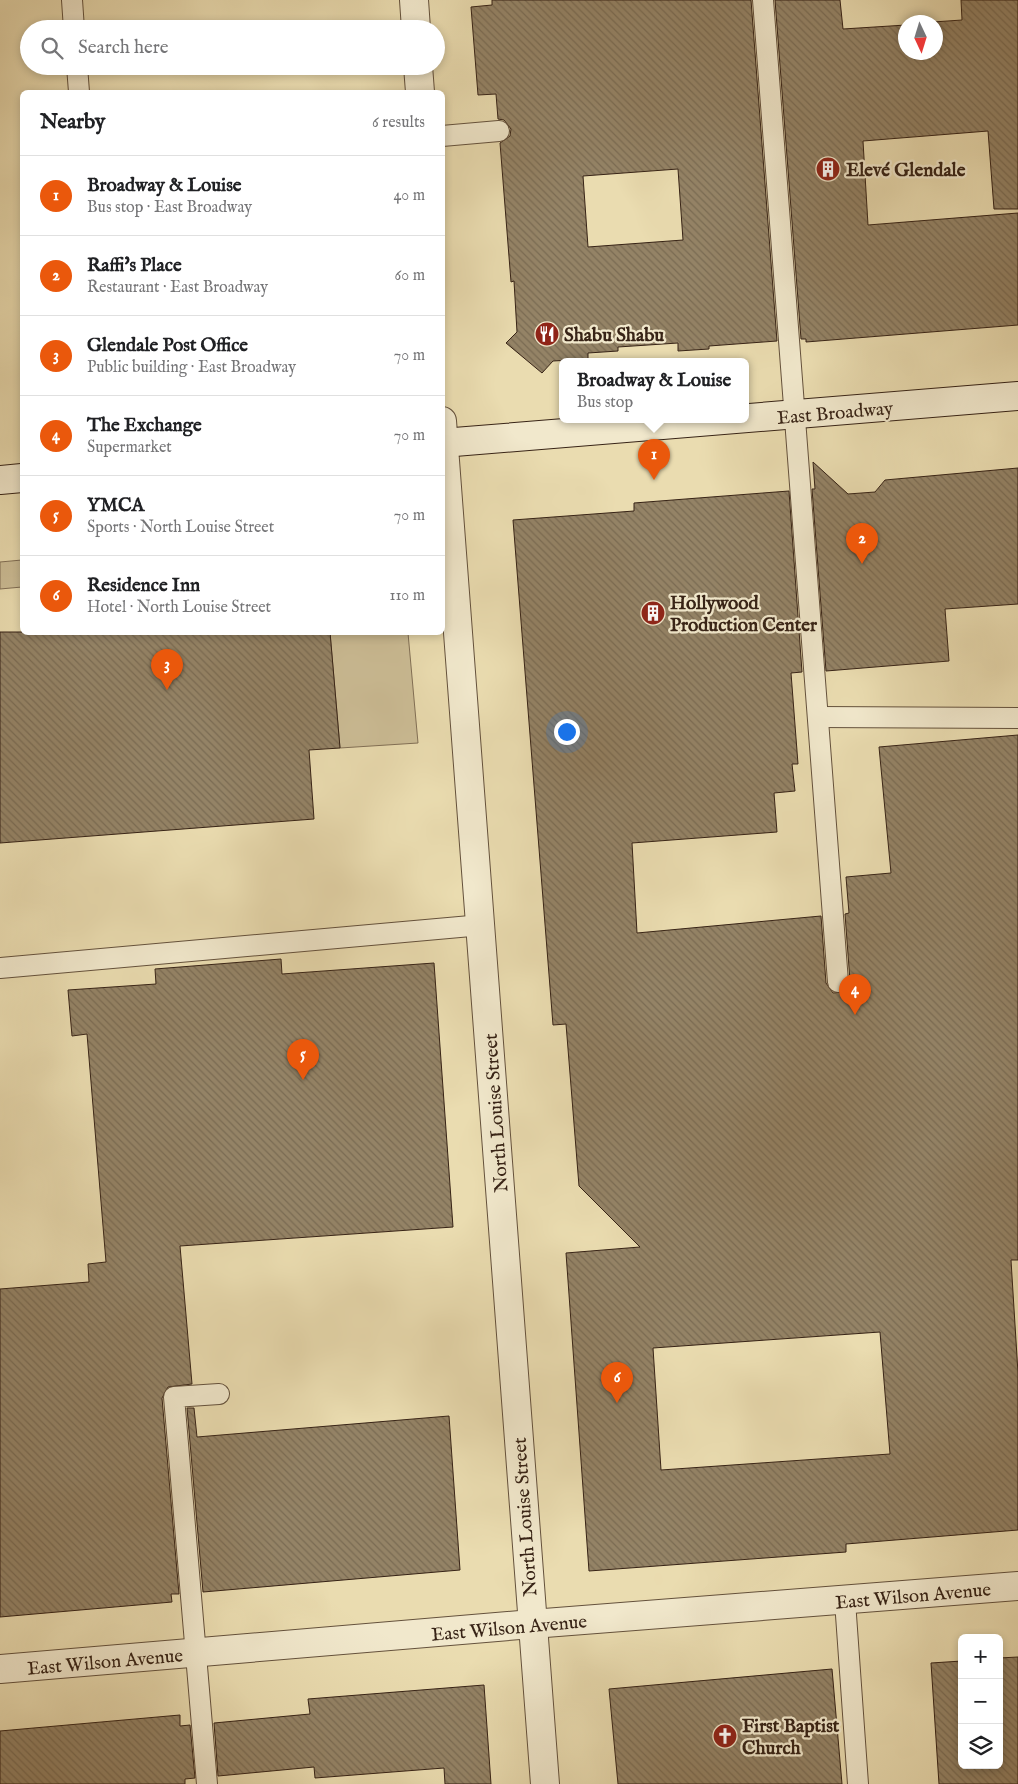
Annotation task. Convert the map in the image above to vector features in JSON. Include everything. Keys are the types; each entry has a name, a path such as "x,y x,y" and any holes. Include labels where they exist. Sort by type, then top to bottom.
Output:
{"street":[{"path":"414,0 415,20"},
{"path":"419,75 420,90"},
{"name":"East Broadway","path":"749,419 1018,396"},
{"name":"East Broadway","path":"445,436 672,423"},
{"name":"North Louise Street","path":"445,461 482,925 545,1784"},
{"path":"0,480 20,478"},
{"name":"East Wilson Avenue","path":"0,1669 532,1624 846,1601 1018,1586"}],"lane":[{"path":"72,0 73,20"},
{"path":"763,0 838,982"},
{"path":"78,75 79,90"},
{"path":"445,136 499,131"},
{"path":"818,717 1018,718"},
{"path":"0,968 482,925"},
{"path":"207,1784 198,1653 174,1397 219,1394"},
{"path":"846,1601 858,1784"}],"shaded area":[{"path":"20,560 20,587 0,589 0,562"},
{"path":"330,635 408,635 418,743 340,748"}],"building":[{"path":"492,0 751,0 777,341 709,346 709,349 678,351 678,343 618,347 618,351 588,353 588,358 559,358 559,361 553,361 542,373 506,343 517,332 514,281 511,282 500,143 510,136 511,129 504,120 498,119 496,94 478,95 471,7 492,5","holes":["678,169 683,240 588,247 583,176"]},
{"name":"Elevé Glendale","path":"775,0 840,0 843,29 898,26 898,60 943,60 943,21 962,20 961,0 1018,0 1018,209 994,209 988,131 863,141 868,225 1018,213 1018,325 806,342 806,339 801,339"},
{"path":"813,462 848,494 875,492 885,480 1018,468 1018,604 945,609 949,661 826,671 812,489 815,489"},
{"path":"789,491 802,672 791,673 798,764 792,764 795,791 774,793 777,832 632,843 637,933 821,916 826,983 833,993 844,992 850,981 845,914 849,913 846,877 891,873 879,747 1018,735 1018,1260 1011,1260 1018,1373 1018,1530 846,1544 846,1552 589,1571 566,1253 640,1247 579,1186 566,1024 553,1025 513,520 634,511 634,503","holes":["880,1332 890,1454 661,1470 653,1348"]},
{"path":"0,632 20,632 20,635 330,635 340,748 309,750 314,819 0,843"},
{"path":"281,959 282,974 434,963 453,1227 180,1246 192,1384 168,1387 162,1398 179,1594 171,1594 172,1602 0,1617 0,1289 89,1282 88,1264 106,1262 87,1034 72,1036 68,990 156,984 155,969"},
{"path":"187,1408 194,1408 197,1437 449,1416 460,1570 203,1592"},
{"path":"1018,1657 1018,1784 939,1784 931,1663 958,1661 958,1769 1003,1769 1003,1658"},
{"name":"First Baptist Church","path":"832,1669 842,1784 618,1784 609,1689"},
{"path":"484,1685 491,1784 445,1784 444,1768 315,1778 314,1767 218,1776 214,1723 310,1714 308,1699"},
{"path":"180,1715 180,1726 190,1725 195,1778 185,1779 185,1784 0,1784 0,1731"}],"place":[{"name":"Elevé Glendale","path":"828,169"},
{"name":"Shabu Shabu","path":"547,334"},
{"name":"Broadway & Louise","path":"654,480"},
{"name":"Raffi's Place","path":"862,564"},
{"name":"Hollywood Production Center","path":"653,613"},
{"name":"Glendale Post Office","path":"167,690"},
{"name":"The Exchange","path":"855,1015"},
{"name":"YMCA","path":"303,1080"},
{"name":"Residence Inn","path":"617,1403"},
{"name":"First Baptist Church","path":"725,1736"}]}
